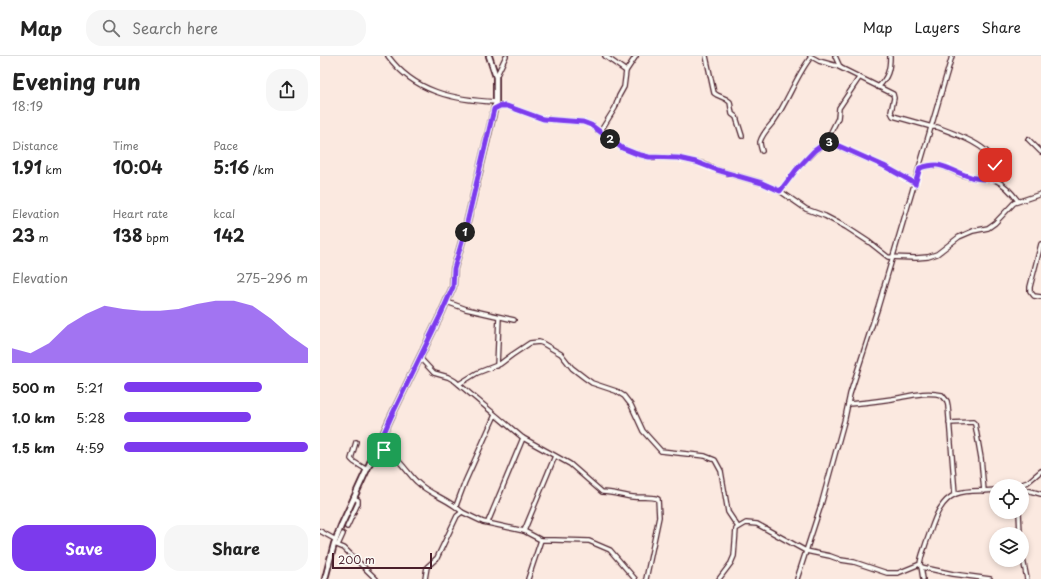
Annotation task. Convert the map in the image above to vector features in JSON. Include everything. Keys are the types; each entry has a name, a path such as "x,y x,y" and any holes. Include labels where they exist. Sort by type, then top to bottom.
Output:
{"main road":[{"path":"325,579 336,543 354,498 453,287 454,269 465,231 496,102 496,77 489,56"}],"street":[{"path":"388,56 406,76 428,90 467,100 496,102"},
{"path":"496,77 506,56"},
{"path":"605,56 626,71"},
{"path":"600,132 615,108 624,87 626,71 636,56"},
{"path":"706,56 714,92 730,102 732,114 736,117 742,136"},
{"path":"835,56 841,68"},
{"path":"878,87 887,77 890,56"},
{"path":"797,579 821,505 850,394 893,258 952,56"},
{"path":"762,151 760,141 789,97 810,57 841,68 893,94 892,115 932,127 937,127 977,144 993,159 995,165 993,179"},
{"path":"780,191 796,170 814,151 826,142 838,118 839,108 859,78"},
{"path":"494,109 500,106 507,106 543,119 583,122 591,125 622,148 644,156 678,158 696,162 756,182 780,191 798,204 846,227 869,242 885,256 893,258 928,257 937,254 959,237 973,230 988,228 995,224 1011,206 1018,201 1041,194"},
{"path":"1028,139 1041,152"},
{"path":"826,142 830,142 884,166 914,182 915,184"},
{"path":"920,168 931,164 946,166 969,177 993,179 1000,183 1018,201"},
{"path":"1041,244 1030,287 1030,291 1034,296 1041,297"},
{"path":"447,302 466,309 514,320"},
{"path":"497,366 499,317"},
{"path":"459,384 482,371 497,366 530,343 542,343 561,354 572,368 585,378 624,396 631,405 643,431 661,451 705,456 715,460 721,471 728,512 738,527"},
{"path":"420,358 434,373 451,378 523,438 570,464 602,492 658,499 659,517 646,579"},
{"path":"848,404 884,400 918,393 936,393 942,395 947,401 955,494"},
{"path":"456,506 495,415"},
{"path":"949,423 973,422 975,424 981,458 984,491"},
{"path":"488,522 523,438"},
{"path":"356,442 351,459 367,470"},
{"path":"375,453 379,449 392,455 422,487 456,506 462,512 481,521 524,531 541,540 586,541 610,550 636,579"},
{"path":"524,531 555,456"},
{"path":"1029,480 1041,471"},
{"path":"923,579 920,565 921,556 943,504 955,494 989,491"},
{"path":"1029,491 1041,494"},
{"path":"347,527 358,503 358,500 354,498"},
{"path":"425,579 427,567 437,558 453,522 458,513 462,512"},
{"path":"718,579 731,563 734,556 736,531 738,527 746,523 757,524 806,551 854,562 891,574 902,572 920,565 953,574 990,579"},
{"path":"320,530 359,561 376,579"},
{"path":"336,543 342,534"},
{"path":"528,579 541,540"},
{"path":"1025,567 1027,579"}],"route":[{"path":"384,450 379,449 375,453 453,287 454,269 465,231 494,109 500,106 514,108 543,119 583,122 591,125 622,148 637,154 649,157 667,156 704,164 729,174 762,183 780,191 796,170 814,151 826,142 830,142 866,157 914,182 915,184 920,168 931,164 946,166 969,177 980,179 993,179 995,165"}]}
